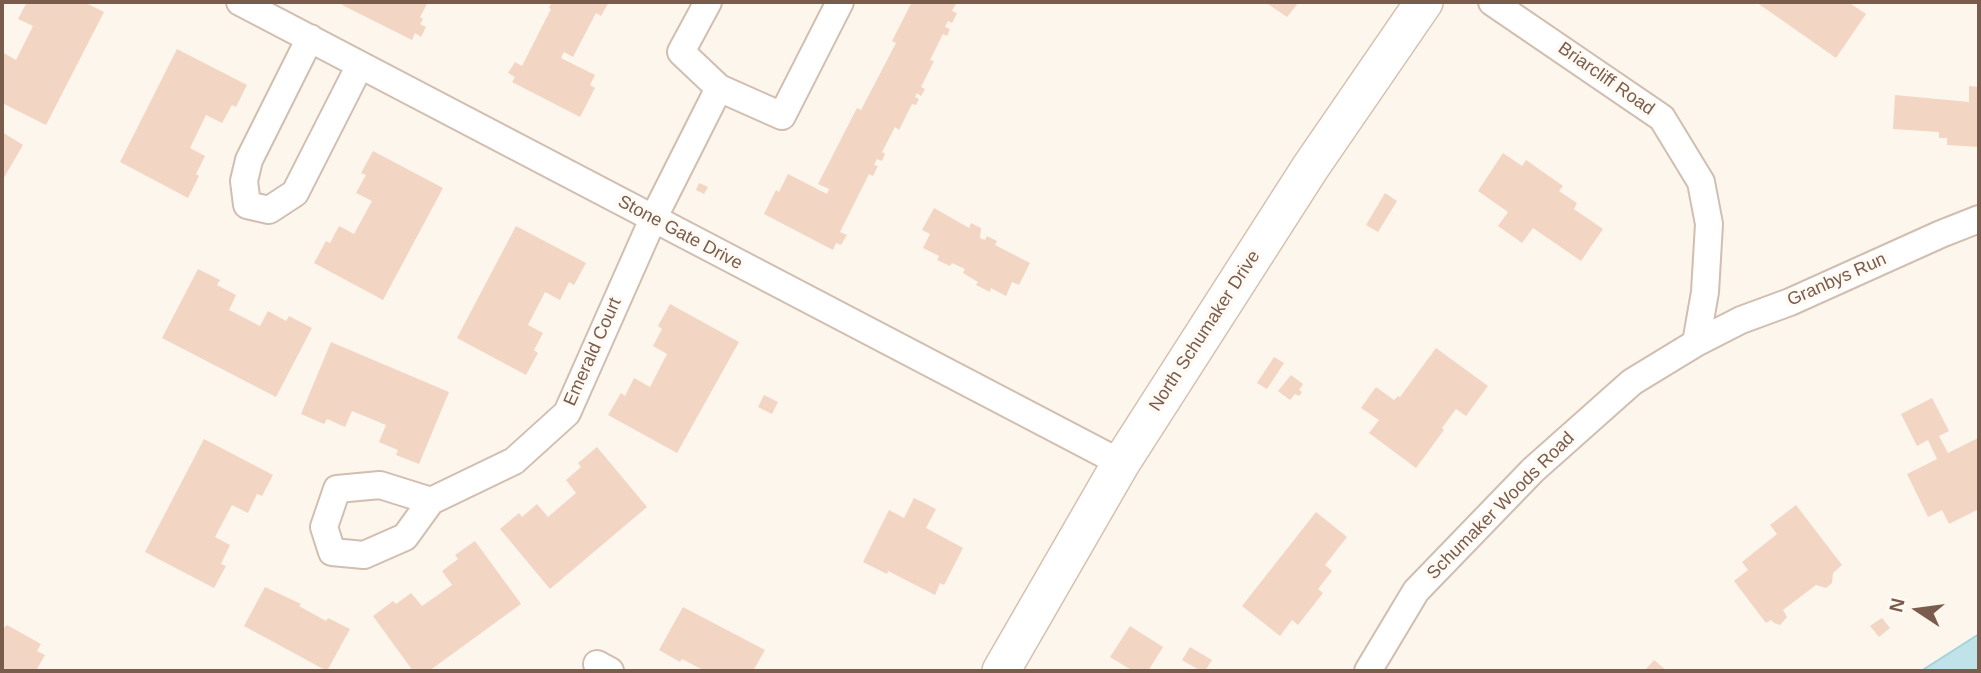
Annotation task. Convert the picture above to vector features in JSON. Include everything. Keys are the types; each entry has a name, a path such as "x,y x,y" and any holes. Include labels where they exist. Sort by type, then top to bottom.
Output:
{"street":[{"name":"Stone Gate Drive","path":"240,2 1121,463"},
{"path":"708,2 681,52 719,88 782,116 840,2"},
{"name":"North Schumaker Drive","path":"1001,671 1121,463 1303,179 1424,2"},
{"name":"Briarcliff Road","path":"1492,2 1662,118 1701,182 1709,224 1705,292 1696,343"},
{"path":"310,38 248,160 244,181 247,205 268,210 295,193 360,65"},
{"name":"Emerald Court","path":"431,501 514,461 567,413 653,219 719,88"},
{"name":"Granbys Run","path":"1696,343 1741,320 1790,302 1979,219"},
{"name":"Schumaker Woods Road","path":"1368,671 1416,591 1533,470 1632,382 1696,343"}],"water":[{"path":"1979,634 1979,671 1921,671"}],"building":[{"path":"27,2 84,2 104,12 46,125 2,103 2,52 16,60 33,26 18,19"},
{"path":"344,2 428,2 420,17 423,19 420,24 426,27 421,37 415,33 412,40 342,5"},
{"path":"552,2 609,2 601,16 596,13 573,57 564,52 561,58 595,75 590,85 595,88 580,117 512,82 515,77 508,73 515,62 522,66"},
{"path":"912,2 957,2 952,11 957,13 952,23 948,21 945,27 950,29 947,36 943,34 930,60 934,61 921,87 925,89 921,96 917,93 915,97 919,99 916,105 912,104 899,130 895,127 882,152 885,154 882,161 877,159 874,165 878,166 873,176 869,174 840,232 847,235 841,245 836,243 833,250 764,214 788,174 827,194 829,189 818,184 857,108 861,110 896,43 892,41"},
{"path":"1265,2 1299,2 1287,17"},
{"path":"1756,2 1848,2 1866,14 1836,58"},
{"path":"177,49 247,85 236,107 232,105 222,123 206,115 190,148 205,156 188,198 120,162"},
{"path":"1969,86 1979,87 1979,147 1947,145 1947,138 1939,138 1939,132 1893,129 1895,95 1969,102"},
{"path":"2,132 23,145 2,181"},
{"path":"373,151 443,188 383,300 314,263 326,241 330,243 339,226 354,234 372,201 356,193 366,175 361,173"},
{"path":"1503,153 1522,166 1526,160 1563,186 1559,191 1577,203 1574,209 1603,229 1581,261 1533,228 1522,243 1498,226 1508,212 1478,191"},
{"path":"699,183 708,187 704,194 696,190"},
{"path":"1385,193 1397,201 1378,232 1366,225"},
{"path":"934,208 969,228 971,223 981,228 980,238 985,240 987,236 997,241 995,245 1030,263 1019,285 1012,282 1006,296 991,288 990,292 976,285 978,282 963,273 965,269 937,260 939,256 923,248 930,234 922,230"},
{"path":"516,226 586,263 574,285 569,282 560,300 545,292 528,325 543,333 534,350 538,353 526,375 457,338"},
{"path":"198,269 220,280 217,285 236,295 229,310 260,326 268,311 286,321 289,316 312,328 276,397 162,338"},
{"path":"670,304 739,342 677,453 608,415 621,393 625,396 634,378 650,387 667,354 653,346 662,329 658,326"},
{"path":"331,342 449,392 419,464 396,455 398,450 379,442 386,425 352,411 345,427 327,419 324,424 301,414"},
{"path":"1436,348 1488,386 1466,416 1456,409 1416,468 1369,433 1379,420 1361,408 1376,387 1394,400 1400,397"},
{"path":"1274,357 1284,363 1267,389 1257,383"},
{"path":"1291,375 1303,384 1299,396 1295,394 1290,400 1278,391"},
{"path":"764,395 778,402 772,414 758,407"},
{"path":"1932,398 1949,431 1939,436 1948,453 1978,438 1979,440 1979,509 1949,524 1942,510 1928,517 1907,474 1937,459 1928,440 1917,446 1901,414"},
{"path":"204,439 273,475 262,496 257,494 248,513 232,505 215,537 230,545 221,564 226,566 214,588 145,552"},
{"path":"597,447 647,507 550,589 500,529 519,513 522,517 537,504 548,517 576,493 566,480 581,467 578,463"},
{"path":"914,498 936,509 926,528 963,548 944,585 940,583 935,595 888,571 887,574 863,562 889,510 904,518"},
{"path":"1796,505 1842,565 1833,573 1832,583 1826,588 1816,585 1783,610 1787,617 1780,625 1771,620 1766,623 1734,581 1748,570 1742,562 1777,534 1770,525"},
{"path":"1316,512 1347,537 1325,565 1332,571 1318,589 1323,593 1298,625 1292,620 1280,636 1242,606"},
{"path":"475,541 521,604 429,671 413,671 373,616 393,601 396,604 411,593 422,606 452,585 442,571 458,559 455,555"},
{"path":"265,587 301,604 299,606 326,621 328,618 350,629 327,671 244,626"},
{"path":"683,607 765,650 753,671 700,671 701,669 682,659 680,662 659,650"},
{"path":"1882,618 1890,628 1879,637 1870,626"},
{"path":"7,625 41,644 37,651 45,655 36,671 2,671 2,630"},
{"path":"1130,626 1163,647 1148,671 1133,671 1110,657"},
{"path":"1190,647 1212,660 1205,671 1182,660"},
{"path":"1654,660 1667,671 1644,671"}]}
